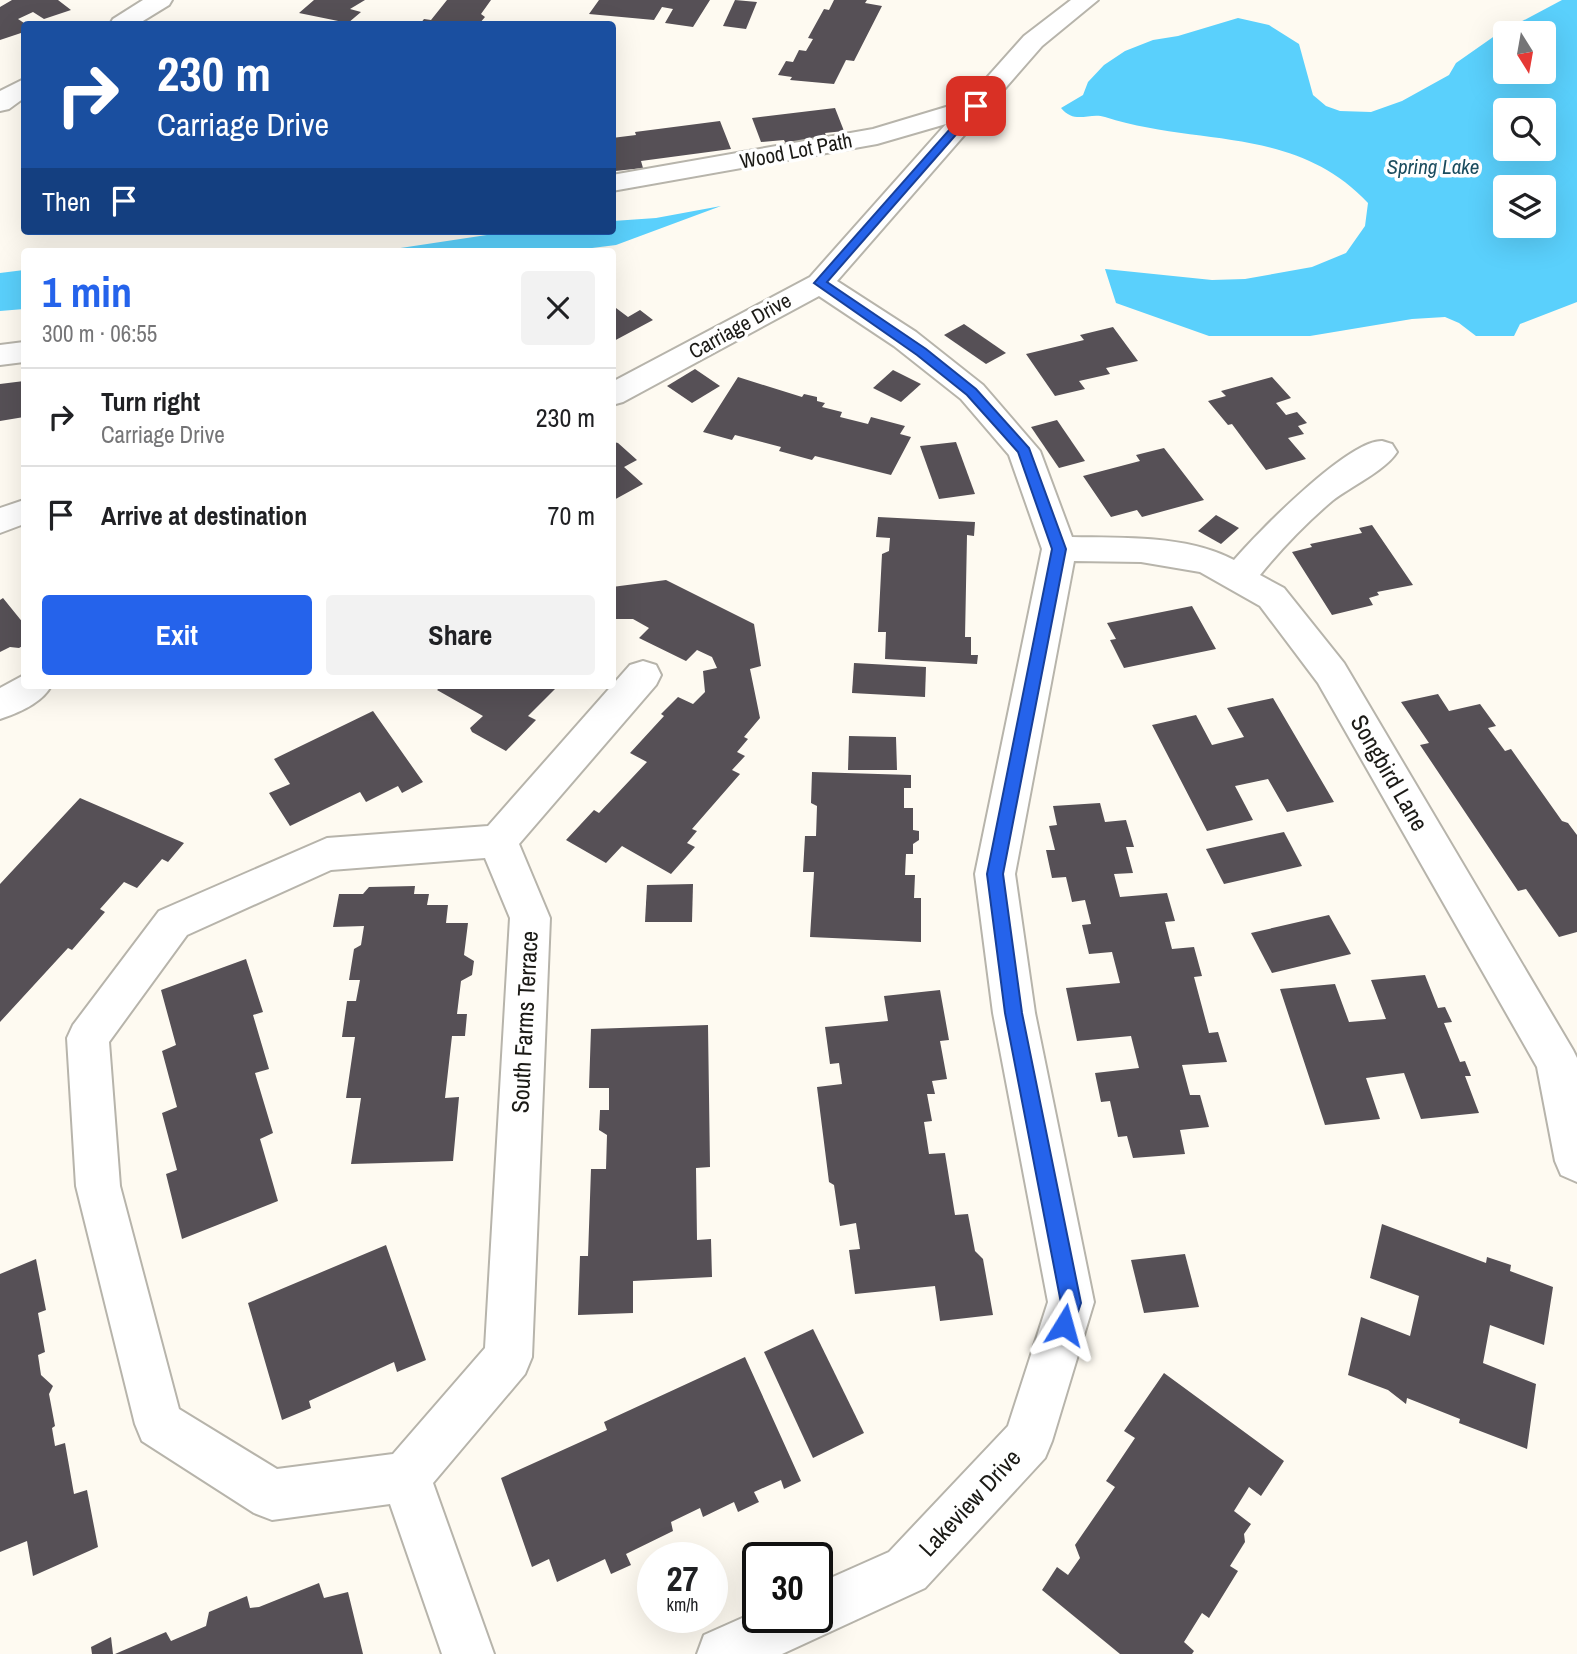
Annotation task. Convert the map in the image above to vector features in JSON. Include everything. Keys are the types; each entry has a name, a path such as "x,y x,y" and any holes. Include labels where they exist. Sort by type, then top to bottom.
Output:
{"street":[{"path":"127,21 160,0"},
{"name":"Carriage Drive","path":"616,393 820,283 1033,41 1086,0"},
{"path":"21,89 0,104 21,115"},
{"name":"Wood Lot Path","path":"616,182 877,136 976,106"},
{"path":"820,283 905,339 972,392 1024,451 1059,549"},
{"path":"0,355 21,352"},
{"path":"1238,578 1273,536 1323,488 1381,452"},
{"path":"0,521 21,513"},
{"name":"Songbird Lane","path":"1059,549 1141,550 1208,561 1272,597 1331,673 1558,1063 1577,1161"},
{"name":"Lakeview Drive","path":"833,1604 907,1570 1028,1441 1071,1303 1014,1013 995,874 1059,549"},
{"path":"468,1654 406,1477 272,1494 159,1424 98,1186 88,1038 173,923 327,854 498,841 643,675"},
{"path":"0,705 28,689"},
{"name":"South Farms Terrace","path":"406,1477 508,1357 530,918 498,841"},
{"path":"723,1654 769,1633"}],"water":[{"name":"Spring Lake","path":"1562,0 1577,0 1577,302 1520,324 1514,336 1476,336 1459,323 1445,317 1412,319 1310,336 1209,336 1116,303 1105,269 1212,280 1245,279 1312,267 1346,253 1365,226 1368,203 1340,178 1309,161 1277,149 1140,126 1099,116 1077,117 1066,113 1061,108 1083,95 1088,82 1104,65 1125,51 1153,40 1178,36 1238,18 1269,25 1299,44 1313,95 1326,106 1340,111 1371,112 1402,101 1449,75 1456,63 1493,37 1493,84 1556,84 1556,21 1522,21"},
{"path":"721,206 616,245 592,248 400,248 487,235 616,235 616,221 656,218"},
{"path":"21,270 21,309 0,311 0,273"}],"building":[{"path":"12,0 58,0 71,10 44,19 33,12 18,19 21,21 21,33 0,40 0,7"},
{"path":"314,0 365,0 350,9 361,12 350,21 299,13"},
{"path":"447,0 491,0 481,14 485,17 482,21 422,21 431,20"},
{"path":"599,0 710,0 693,27 665,23 673,9 662,7 654,20 589,14"},
{"path":"735,0 757,2 746,29 723,26"},
{"path":"834,0 867,0 865,3 882,6 854,61 846,60 834,84 790,80 792,77 778,75 786,61 793,62 799,50 806,51 813,39 808,38 824,9 829,10"},
{"path":"835,108 844,131 825,133 828,141 787,146 784,140 761,142 752,118"},
{"path":"720,121 731,149 641,161 643,168 616,171 616,138 636,135 635,132"},
{"path":"616,308 628,317 640,310 653,320 616,340"},
{"path":"964,324 1006,353 986,364 944,335"},
{"path":"1113,327 1138,361 1106,368 1110,374 1079,381 1085,389 1055,396 1026,354 1084,340 1080,335"},
{"path":"695,369 720,386 692,403 667,386"},
{"path":"893,370 921,384 901,402 873,388"},
{"path":"738,377 802,397 804,394 817,397 817,401 825,403 822,407 842,412 840,417 868,424 871,417 905,426 900,434 911,437 891,475 815,456 812,460 779,451 781,447 735,435 732,440 703,432"},
{"path":"1272,377 1291,398 1276,403 1286,415 1297,412 1307,423 1298,426 1304,434 1288,438 1306,459 1266,470 1232,424 1228,425 1208,401 1226,396 1221,391"},
{"path":"21,381 21,418 0,421 0,384"},
{"path":"1057,420 1085,461 1059,468 1031,427"},
{"path":"616,442 637,460 624,467 643,484 616,499"},
{"path":"956,442 975,494 939,499 920,446"},
{"path":"1164,448 1204,500 1142,517 1137,510 1111,517 1083,476 1140,461 1136,455"},
{"path":"1216,515 1239,528 1221,544 1198,531"},
{"path":"878,517 975,522 974,536 967,535 965,637 971,637 971,655 978,655 977,664 885,659 886,632 878,632 882,554 889,551 890,538 876,537"},
{"path":"1372,525 1413,585 1377,592 1379,595 1369,598 1373,605 1332,615 1292,552 1312,547 1310,544 1362,533 1359,528"},
{"path":"666,580 754,624 761,666 750,669 760,718 744,737 748,739 737,752 745,756 732,770 740,774 692,829 697,831 687,843 695,847 671,874 622,846 606,863 566,840 594,810 599,813 647,762 630,753 664,716 661,714 678,697 693,704 705,692 703,671 717,668 712,657 697,650 686,661 639,638 649,628 633,619 616,619 616,586"},
{"path":"3,598 21,620 21,647 10,647 0,652 0,600"},
{"path":"1192,606 1216,649 1124,668 1110,640 1116,639 1107,623"},
{"path":"854,663 926,667 925,697 852,693"},
{"path":"555,689 528,716 536,720 506,751 472,732 470,728 483,716 437,690"},
{"path":"1438,694 1449,711 1480,704 1496,726 1488,728 1505,751 1511,749 1562,821 1568,823 1577,835 1577,932 1559,937 1526,889 1518,891 1420,745 1429,743 1401,702"},
{"path":"1273,698 1334,802 1287,812 1268,779 1235,786 1253,820 1207,831 1152,725 1196,715 1212,745 1244,737 1227,708"},
{"path":"373,711 423,782 402,793 398,786 366,802 360,792 290,826 269,793 290,784 274,759"},
{"path":"849,736 896,737 897,770 848,770"},
{"path":"812,772 911,775 911,788 904,788 904,808 913,808 913,830 919,831 919,840 913,844 913,854 906,854 905,875 915,875 914,898 921,898 921,942 810,937 814,872 803,872 805,836 816,836 817,806 811,803"},
{"path":"80,798 184,843 168,862 162,859 137,888 124,882 100,909 105,912 72,950 68,948 0,1022 0,884"},
{"path":"1100,803 1105,822 1126,820 1134,847 1126,847 1133,873 1114,874 1120,897 1167,893 1175,921 1165,922 1172,949 1194,947 1202,976 1194,977 1209,1033 1218,1032 1227,1062 1182,1065 1190,1095 1200,1095 1209,1127 1180,1130 1185,1154 1133,1158 1127,1136 1118,1137 1110,1101 1101,1102 1095,1073 1139,1068 1131,1036 1077,1041 1066,988 1120,983 1112,952 1089,954 1082,925 1091,924 1085,900 1072,902 1066,877 1052,878 1046,850 1055,850 1049,826 1057,825 1053,806"},
{"path":"1284,832 1302,866 1224,884 1206,849"},
{"path":"693,884 692,922 645,922 647,885"},
{"path":"415,886 414,894 429,894 427,905 448,905 446,923 468,923 464,955 474,961 472,975 461,981 457,1014 467,1014 465,1036 452,1036 445,1098 459,1097 453,1161 351,1164 361,1098 346,1098 355,1037 342,1037 347,1001 356,1001 360,980 349,980 354,949 361,945 364,926 333,927 339,894 363,894 369,887"},
{"path":"1329,915 1351,954 1272,973 1251,933"},
{"path":"246,959 263,1012 253,1015 269,1069 255,1073 273,1133 260,1139 278,1201 182,1239 166,1174 177,1170 162,1113 177,1107 162,1051 176,1045 161,990"},
{"path":"1425,975 1438,1008 1445,1007 1452,1022 1444,1023 1460,1062 1465,1061 1471,1076 1465,1076 1479,1113 1421,1119 1404,1073 1366,1078 1380,1119 1325,1125 1280,989 1335,984 1349,1022 1386,1019 1371,980"},
{"path":"940,990 949,1040 940,1041 947,1079 932,1081 935,1094 927,1094 932,1121 924,1122 929,1154 945,1153 955,1215 968,1214 975,1251 983,1259 993,1315 940,1321 935,1286 855,1294 849,1250 860,1249 856,1223 840,1226 834,1185 829,1182 817,1087 842,1084 839,1063 830,1064 825,1027 888,1021 884,996"},
{"path":"708,1025 710,1167 696,1168 697,1240 711,1239 712,1277 633,1281 633,1313 578,1315 580,1256 588,1256 591,1169 606,1169 607,1135 599,1130 600,1110 609,1110 609,1088 589,1088 591,1029"},
{"path":"1382,1224 1486,1263 1487,1257 1511,1265 1510,1271 1553,1287 1544,1345 1490,1325 1483,1363 1536,1384 1527,1449 1459,1423 1460,1419 1407,1398 1406,1404 1388,1390 1348,1375 1361,1317 1410,1336 1419,1296 1370,1278"},
{"path":"386,1245 426,1360 397,1372 394,1362 309,1401 311,1408 282,1420 248,1303"},
{"path":"1185,1254 1199,1307 1144,1313 1131,1260"},
{"path":"36,1259 46,1310 38,1313 45,1352 38,1355 41,1375 53,1386 49,1394 55,1426 52,1428 55,1446 65,1443 74,1494 87,1490 98,1547 33,1576 27,1541 0,1552 0,1274"},
{"path":"813,1329 864,1433 813,1458 764,1352"},
{"path":"745,1357 801,1481 784,1489 781,1480 754,1492 759,1502 738,1512 734,1502 703,1517 700,1508 671,1522 673,1531 651,1542 637,1542 637,1549 626,1554 631,1565 611,1574 605,1559 557,1582 549,1559 532,1567 501,1478 607,1430 604,1422"},
{"path":"1164,1373 1284,1461 1261,1496 1249,1487 1234,1511 1251,1524 1244,1534 1245,1542 1230,1566 1238,1571 1209,1618 1202,1613 1184,1642 1194,1651 1192,1654 1120,1654 1042,1590 1057,1567 1068,1575 1080,1558 1075,1545 1115,1487 1106,1481 1135,1438 1124,1431"},
{"path":"319,1583 324,1598 348,1592 363,1654 115,1654 166,1632 171,1641 206,1626 209,1612 247,1596 250,1608 259,1607"},
{"path":"111,1637 113,1654 92,1654 91,1647"}],"route":[{"path":"976,106 820,283 905,339 972,392 1024,451 1059,549 995,874 1014,1013 1071,1303 1064,1325"}]}
